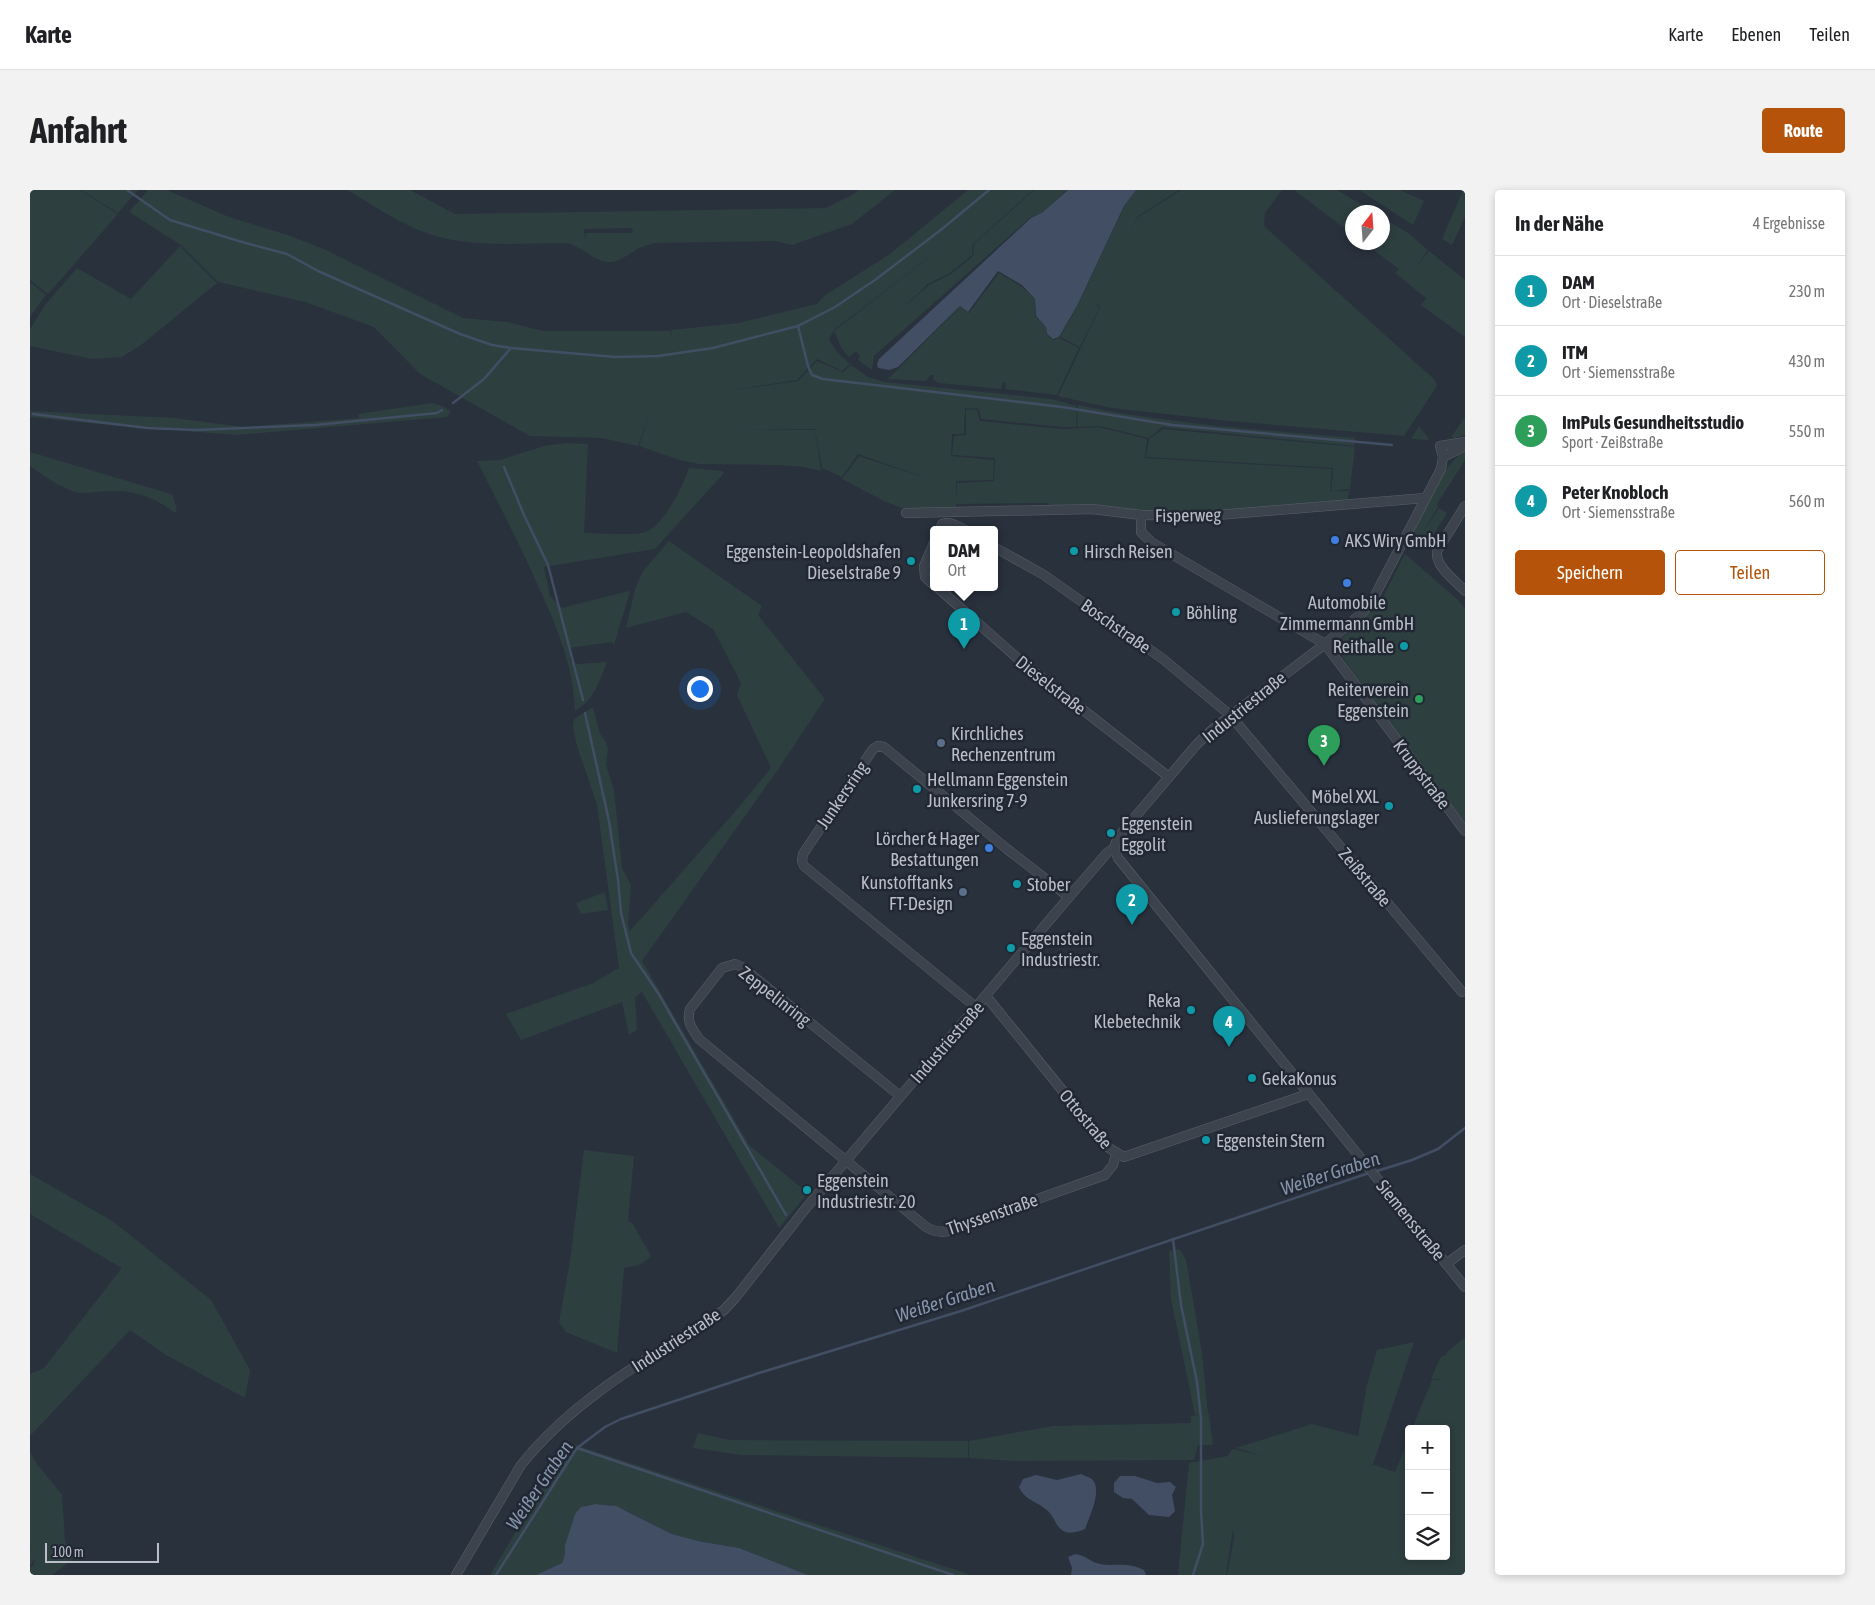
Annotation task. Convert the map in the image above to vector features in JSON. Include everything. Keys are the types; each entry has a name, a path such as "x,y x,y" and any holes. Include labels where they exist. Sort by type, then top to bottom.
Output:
{"street":[{"path":"1425,498 1440,468 1443,457 1440,446 1465,442"},
{"path":"1443,457 1465,446"},
{"name":"Fisperweg","path":"906,513 1092,509 1169,517 1205,516 1425,498"},
{"name":"Industriestraße","path":"456,1575 521,1466 544,1438 588,1399 632,1368 724,1310 846,1160 1069,897 1114,848 1118,837 1212,728 1325,644 1371,603 1425,498"},
{"path":"1465,506 1437,551 1436,557 1439,563 1465,591"},
{"path":"1140,515 1141,532 1151,542 1325,644"},
{"path":"941,526 947,522 959,526"},
{"name":"Boschstraße","path":"998,548 1044,575 1163,659 1230,715"},
{"path":"930,552 924,566 925,576 930,581"},
{"name":"Dieselstraße","path":"941,591 1023,663 1169,777"},
{"name":"Kruppstraße","path":"1325,644 1465,831"},
{"name":"Zeißstraße","path":"1230,715 1462,992"},
{"name":"Junkersring","path":"976,1008 804,866 802,861 803,854 873,749 878,746 884,747 1069,897"},
{"name":"Siemensstraße","path":"1114,848 1118,858 1465,1287"},
{"name":"Zeppelinring","path":"846,1160 699,1039 692,1030 688,1016 690,1009 722,968 735,964 742,967 900,1096"},
{"name":"Ottostraße","path":"986,996 1109,1148 1116,1154 1124,1157 1308,1094"},
{"name":"Thyssenstraße","path":"846,1160 926,1227 940,1232 948,1231 1105,1175 1113,1165 1116,1154"},
{"path":"1446,1264 1465,1250"}],"shaded area":[{"path":"30,190 80,190 118,214 48,294 30,280"},
{"path":"81,190 138,190 118,213"},
{"path":"148,190 167,190 229,217 288,235 326,250 463,318 507,322 543,331 670,331 672,337 671,330 738,323 817,304 824,296 890,254 968,190 1033,190 973,244 972,255 950,273 928,284 902,309 929,285 951,274 973,256 974,244 1034,190 1067,190 1043,212 1031,217 874,356 872,370 858,360 860,356 856,351 849,357 842,349 834,331 963,231 834,330 829,339 837,352 850,364 842,371 817,359 797,380 732,390 798,381 817,361 843,372 851,365 868,377 885,382 1052,399 1077,406 1076,427 981,419 979,409 965,408 964,434 952,434 951,456 994,460 993,480 956,481 956,500 957,483 994,481 995,458 952,455 954,436 966,435 966,409 977,410 980,421 1062,429 1099,427 1147,439 1145,458 1332,469 1330,491 1349,491 1348,501 1204,513 1158,512 1079,504 1049,506 1048,503 956,504 956,508 906,510 842,479 859,456 934,481 858,454 842,477 822,468 815,429 735,430 815,430 821,471 804,467 776,465 699,464 680,460 639,446 651,410 638,446 602,438 530,436 420,374 374,327 305,302 218,282 181,245 129,212"},
{"path":"347,190 410,190 455,214 826,208 854,194 858,190 895,190 852,224 792,245 775,241 654,243 639,248 616,261 605,262 575,246 565,243 464,242 432,235 399,221","holes":["632,228 633,233 586,233 585,239 584,229"]},
{"path":"1136,190 1179,190 1137,217 1130,232 1137,218 1181,190 1282,190 1265,213 1264,226 1435,380 1437,386 1404,436 1230,421 1111,408 1058,396 1100,307 1095,302 1099,308 1080,347 1060,337 1077,307 1125,205"},
{"path":"1294,190 1337,190 1362,205 1345,205 1345,229"},
{"path":"1359,190 1400,190 1424,201 1413,225 1390,210 1390,205 1382,205"},
{"path":"1463,190 1465,190 1465,217 1452,245 1442,239"},
{"path":"1390,222 1408,233 1428,250 1417,266 1429,251 1465,280 1465,337 1421,305 1426,298 1395,273 1399,269 1373,250 1390,250"},
{"path":"180,246 217,283 141,345 122,357 92,359 30,346 30,329 45,305 77,268 131,299"},
{"path":"999,273 1022,287 1035,299 1035,316 1046,327 1046,334 1053,340 1059,338 1079,348 1057,395 1005,389 1006,383 1003,382 1001,389 939,383 934,380 933,375 930,375 926,381 888,379 960,307 969,313"},
{"path":"30,282 46,295 30,317"},
{"path":"432,403 451,411 447,417 237,435 30,417 30,411 175,418 244,427 359,418 358,414"},
{"path":"1078,405 1181,422 1355,438 1354,446 1162,427 1149,438 1100,426 1077,427"},
{"path":"1465,417 1465,435 1455,438 1451,437"},
{"path":"1419,426 1429,439 1412,439"},
{"path":"1163,429 1355,447 1350,489 1331,491 1333,468 1146,457 1149,439"},
{"path":"566,443 588,444 584,533 626,534 646,532 653,528 666,513 678,494 689,468 722,471 724,473 655,549 544,567 550,596 562,608 630,592 614,645 612,642 569,648 571,662 577,664 607,662 591,696 582,707 575,711 568,663 558,633 524,556 477,461 500,460 544,446"},
{"path":"1465,450 1465,460 1437,504 1438,507 1421,536 1439,508 1447,513 1427,545 1418,540 1415,545 1408,545 1439,480 1447,468"},
{"path":"30,452 171,494 177,510 175,513 160,503 136,493 119,491 75,492 55,483 30,466"},
{"path":"669,541 762,606 758,615 825,699 777,771 642,961 749,1145 808,1193 779,1228 642,992 635,997 637,1030 629,1035 622,1002 521,1040 506,1014 593,983 619,968 597,805 577,746 573,727 574,719 593,707 600,734 605,740 608,749 606,765 614,791 622,868 631,885 628,923 630,931 771,768 737,695 741,683 713,629 686,612 626,628 635,589 643,571"},
{"name":"Reiterverein Eggenstein","path":"1405,554 1458,600 1465,609 1465,822 1411,754 1334,645 1381,601"},
{"path":"605,892 608,910 581,914 576,903"},
{"path":"584,1150 634,1156 628,1221 633,1224 651,1256 639,1265 624,1268 617,1353 566,1332 559,1322 570,1261"},
{"path":"30,1174 114,1222 211,1300 250,1370 245,1398 166,1355 130,1330 30,1436 30,1374 44,1368 122,1268 30,1214"},
{"path":"1179,1249 1186,1259 1202,1353 1208,1414 1195,1415 1171,1299 1169,1251"},
{"path":"1465,1337 1465,1575 1227,1575 1234,1538 1233,1529 1226,1575 1178,1575 1189,1463 1228,1456 1232,1449 1261,1455 1236,1448 1312,1424 1358,1436 1367,1385 1377,1350 1414,1342 1373,1464 1371,1464 1395,1472 1405,1448 1405,1560 1450,1560 1450,1425 1414,1425 1432,1380 1444,1379 1431,1379 1440,1358"},
{"path":"1209,1414 1213,1445 1198,1445 1194,1460 1013,1461 969,1458 969,1441 1053,1426 1191,1423 1191,1416"},
{"path":"698,1433 730,1440 968,1441 968,1458 741,1455 693,1448"},
{"path":"573,1443 971,1575 808,1575 739,1548 698,1541 672,1534 625,1510 610,1505 595,1504 586,1505 575,1514 565,1545 562,1563 536,1575 490,1575 561,1456"},
{"path":"30,1451 34,1460 62,1495 65,1540 73,1559 52,1575 30,1575 30,1568 34,1564 35,1558 30,1566 30,1551 32,1552 30,1550"}],"water":[{"path":"1068,190 1136,190 1124,206 1077,306 1059,337 1053,339 1047,334 1046,327 1036,316 1035,299 1022,285 998,271 968,312 960,306 898,367 889,370 878,368 879,359 1031,218 1043,212"},
{"path":"1081,1474 1092,1479 1095,1484 1096,1496 1085,1529 1076,1532 1068,1533 1063,1531 1045,1508 1025,1496 1019,1487 1023,1479 1036,1475 1057,1480"},
{"path":"1120,1476 1135,1476 1157,1483 1170,1482 1176,1487 1172,1495 1175,1511 1169,1517 1149,1515 1132,1499 1123,1498 1114,1492 1114,1483"},
{"path":"595,1504 616,1506 672,1534 698,1541 739,1548 808,1575 536,1575 562,1563 565,1545 575,1514 581,1507"},
{"path":"1075,1554 1100,1564 1137,1567 1144,1570 1146,1575 1071,1575 1072,1568 1068,1557"}],"waterway":[{"path":"127,190 170,220 287,254 318,271 460,334 492,345 615,357 658,356 713,348 798,326 835,307 875,280 989,190"},
{"path":"798,326 812,375 823,379 1062,407 1172,425 1392,445"},
{"path":"453,403 484,379 511,348"},
{"path":"33,414 147,428 196,430 315,425 437,413 442,410"},
{"path":"504,467 548,565 583,700"},
{"path":"585,713 609,821 621,913 631,953 658,993 786,1215"},
{"name":"Weißer Graben","path":"1374,1172 1412,1160 1438,1149 1465,1128"},
{"name":"Weißer Graben","path":"496,1575 577,1448 605,1427 621,1419 759,1373 961,1311 1369,1173"},
{"path":"1173,1239 1181,1305 1197,1382 1201,1418 1203,1544 1193,1575"},
{"path":"577,1448 953,1575"}],"place":[{"name":"AKS Wiry GmbH","path":"1335,540"},
{"name":"Hirsch Reisen","path":"1074,551"},
{"name":"Eggenstein-Leopoldshafen Dieselstraße 9","path":"911,561"},
{"name":"Automobile Zimmermann GmbH","path":"1347,583"},
{"name":"Böhling","path":"1176,612"},
{"name":"Reithalle","path":"1404,646"},
{"name":"DAM","path":"964,649"},
{"name":"Reiterverein Eggenstein","path":"1419,699"},
{"name":"Kirchliches Rechenzentrum","path":"941,743"},
{"name":"ImPuls Gesundheitsstudio","path":"1324,766"},
{"name":"Hellmann Eggenstein Junkersring 7-9","path":"917,789"},
{"name":"Möbel XXL Auslieferungslager","path":"1389,806"},
{"name":"Eggenstein Eggolit","path":"1111,833"},
{"name":"Lörcher & Hager Bestattungen","path":"989,848"},
{"name":"Stober","path":"1017,884"},
{"name":"Kunstofftanks FT-Design","path":"963,892"},
{"name":"ITM","path":"1132,925"},
{"name":"Eggenstein Industriestr.","path":"1011,948"},
{"name":"Reka Klebetechnik","path":"1191,1010"},
{"name":"Peter Knobloch","path":"1229,1047"},
{"name":"GekaKonus","path":"1252,1078"},
{"name":"Eggenstein Stern","path":"1206,1140"},
{"name":"Eggenstein Industriestr. 20","path":"807,1190"}]}
